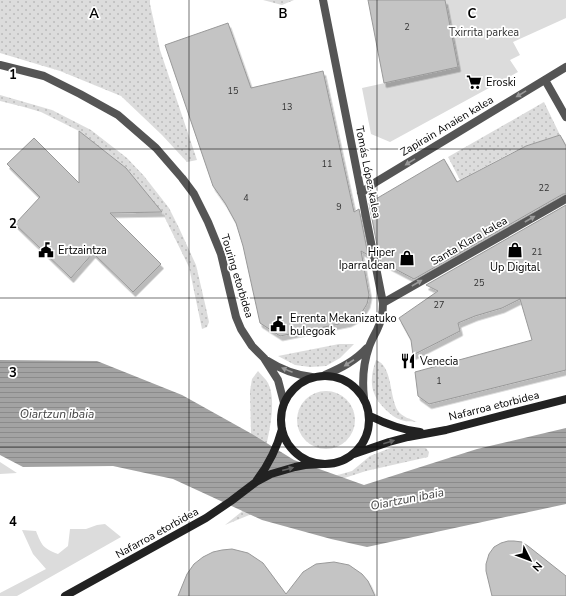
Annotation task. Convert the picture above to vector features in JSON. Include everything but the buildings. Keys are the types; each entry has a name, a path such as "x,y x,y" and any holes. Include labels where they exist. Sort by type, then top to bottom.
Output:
{"main road":[{"path":"325,375 339,378 359,390 364,398 370,416 366,437 359,449 346,459 338,462 323,464 312,462 301,457 292,449 286,440 282,429 282,412 284,403 289,395 303,381 312,377 325,375"},
{"name":"Nafarroa etorbidea","path":"352,455 389,442 446,430 566,399"},
{"name":"Nafarroa etorbidea","path":"370,416 397,428 427,433"},
{"name":"Nafarroa etorbidea","path":"256,482 265,470 272,456 282,429"},
{"name":"Nafarroa etorbidea","path":"65,596 196,524 231,501 256,482 271,474 288,468 323,464"}],"street":[{"name":"Tomás López kalea","path":"323,0 383,303 383,311 378,328 365,358 363,372 364,398"},
{"name":"Touring etorbidea","path":"0,65 44,76 80,94 118,115 156,148 194,194 208,222 221,254 236,317 241,329 252,346 264,358 275,365 287,371 312,377"},
{"name":"Zapirain Anaien kalea","path":"361,193 376,182 566,67"},
{"path":"545,80 566,117"},
{"name":"Santa Klara kalea","path":"383,303 566,199"},
{"name":"Tomás López kalea","path":"325,375 349,364 360,356 369,346"},
{"name":"Touring etorbidea","path":"264,358 278,380 284,403"}],"green space":[{"path":"0,0 150,0 160,50 197,160 187,162 162,135 121,96 60,71 0,53"},
{"path":"263,0 294,0 282,5"},
{"name":"Txirrita parkea","path":"445,0 566,0 566,18 513,42 520,55 510,60 518,72 390,142 371,134 362,88 458,67"},
{"path":"0,95 52,110 91,130 127,158 144,176 169,208 196,265 209,322 207,327 202,329 189,267 162,212 126,168 79,131 41,112 0,101"},
{"path":"544,102 560,135 532,144 509,154 460,180 448,157"},
{"path":"339,344 354,344 340,358 326,366 310,367 295,365 278,356"},
{"path":"376,360 381,363 388,375 393,398 398,411 404,416 417,422 403,421 395,417 385,409 376,398 372,386 372,374"},
{"path":"258,371 268,383 272,398 271,417 265,451 251,434 250,391 252,379"},
{"path":"326,391 342,396 350,404 355,420 350,436 342,444 326,449 310,444 302,436 297,420 302,404 310,396"},
{"path":"393,447 426,448 429,452 428,457 366,471 320,486 225,525 260,497 352,471 370,456"},
{"path":"0,462 17,473 0,474"},
{"path":"105,524 121,537 17,596 0,596 0,593 46,569 33,554 22,530 36,531 44,546 58,554 68,546 70,529 86,529"}],"water":[{"name":"Oiartzun ibaia","path":"0,360 97,361 182,395 252,434 294,460 364,485 477,449 566,428 566,504 367,547 331,539 262,520 173,479 113,466 23,467 0,455"}],"place":[{"name":"Eroski","path":"474,82"},
{"name":"Ertzaintza","path":"46,250"},
{"name":"Up Digital","path":"515,250"},
{"name":"Hiper Iparraldean","path":"407,258"},
{"name":"Errenta Mekanizatuko bulegoak","path":"278,324"},
{"name":"Venecia","path":"408,361"}]}
